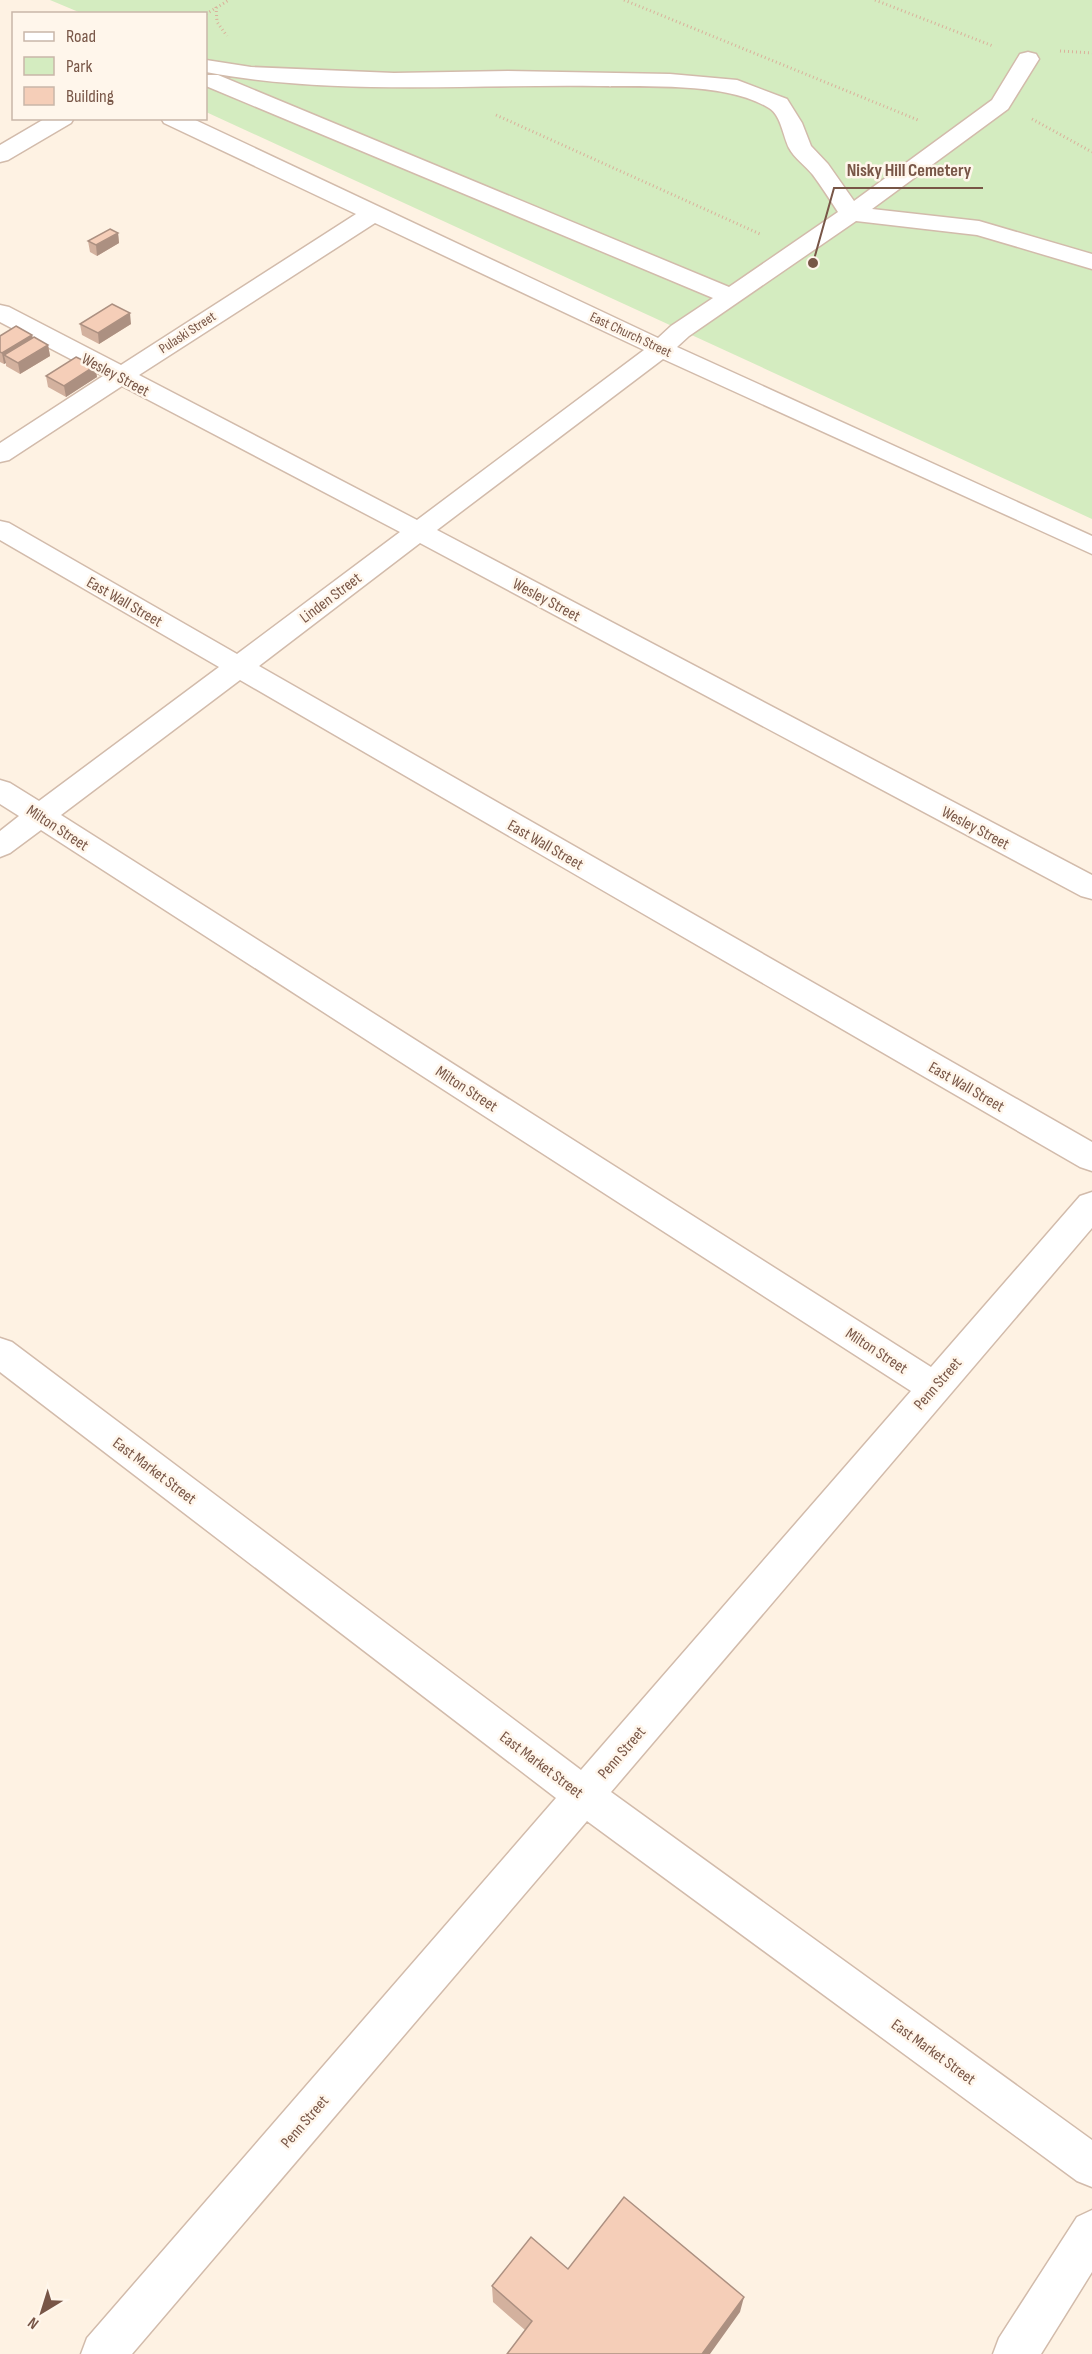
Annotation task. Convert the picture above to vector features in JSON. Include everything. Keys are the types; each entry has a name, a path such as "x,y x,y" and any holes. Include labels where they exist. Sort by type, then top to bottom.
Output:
{"street":[{"path":"1000,105 1028,59"},
{"path":"207,66 251,74 394,80 670,81 737,87 779,104 800,148 820,169 851,214 979,228 1092,262"},
{"path":"207,78 730,296"},
{"name":"Linden Street","path":"0,846 661,349 680,331 851,214 1000,105"},
{"path":"0,155 60,120"},
{"name":"East Church Street","path":"176,120 661,349 1092,546"},
{"name":"Pulaski Street","path":"0,454 119,375 375,212"},
{"name":"Wesley Street","path":"0,312 1092,888"},
{"name":"East Wall Street","path":"0,529 1092,1158"},
{"name":"Milton Street","path":"0,790 934,1387"},
{"name":"Penn Street","path":"103,2354 1092,1205"},
{"name":"East Market Street","path":"0,1352 584,1796 1092,2166"},
{"path":"1015,2354 1092,2232"}],"path":[{"path":"207,13 229,0"},
{"path":"624,0 958,136"},
{"path":"875,0 1028,59"},
{"path":"1000,105 1052,128 1092,152"},
{"path":"494,114 796,250"}],"green space":[{"path":"50,0 1092,0 1092,519 207,112 207,12 79,12"}],"building":[{"path":"110,229 118,233 96,245 88,241"},
{"path":"112,304 130,313 98,333 80,324"},
{"path":"16,326 32,335 2,353 0,352 0,336"},
{"path":"34,337 48,345 18,363 4,355"},
{"path":"76,357 95,366 64,386 46,376"},
{"path":"624,2197 744,2297 702,2354 507,2354 532,2321 492,2286 531,2237 568,2269"}],"place":[{"name":"Nisky Hill Cemetery","path":"813,263"}]}
